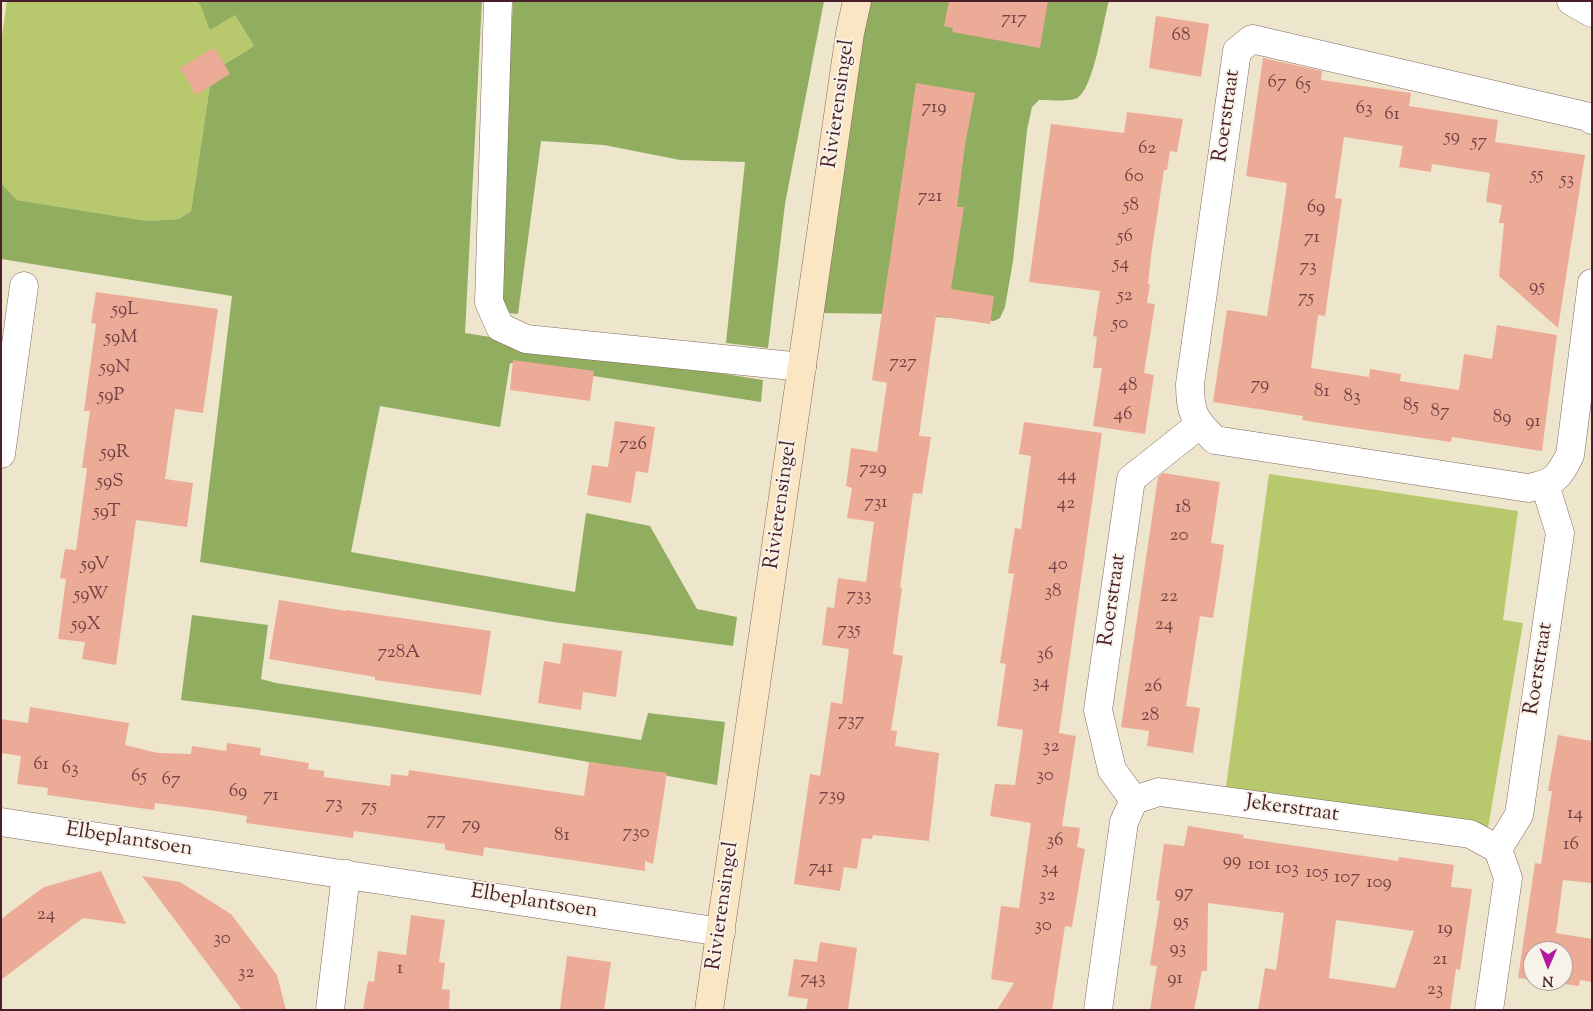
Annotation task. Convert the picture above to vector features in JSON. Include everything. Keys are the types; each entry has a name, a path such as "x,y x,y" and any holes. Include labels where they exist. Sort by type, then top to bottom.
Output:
{"street":[{"path":"498,1 489,302 500,327 526,339 802,367"},
{"name":"Rivierensingel","path":"709,1010 842,86 857,1"},
{"path":"1570,1 1592,13"},
{"name":"Roerstraat","path":"1498,849 1519,816 1560,533 1545,485 1528,488 1215,440 1199,425 1190,405 1190,384 1237,51 1252,39 1589,117 1592,120"},
{"path":"1,454 24,286"},
{"path":"1545,485 1560,474 1570,455 1591,294"},
{"name":"Roerstraat","path":"1134,800 1112,770 1098,710 1131,479 1199,425"},
{"name":"Jekerstraat","path":"1134,800 1159,792 1470,834 1498,849"},
{"path":"1098,1010 1124,822 1134,800"},
{"name":"Elbeplantsoen","path":"1,822 721,932"},
{"path":"1489,1010 1508,878 1498,849"},
{"path":"330,1010 346,874"}],"green space":[{"path":"7,1 196,1 201,6 235,15 254,46 212,72 191,211 179,219 147,221 17,200 1,183 1,43"},
{"path":"196,1 482,1 465,333 763,380 761,402 510,363 500,427 380,406 351,552 575,592 586,513 650,526 697,609 737,617 733,646 553,622 200,562 232,296 1,259 1,183 17,200 147,221 179,219 191,211 212,72 254,46 235,15 210,30 201,6"},
{"path":"513,1 824,1 785,204 768,348 726,343 745,162 680,160 604,145 541,141 518,314 497,312"},
{"path":"868,1 1109,1 1093,69 1083,92 1073,99 1039,100 1032,107 1027,130 1013,261 1005,307 1000,318 994,321 895,314 818,313"},
{"path":"1269,474 1518,511 1503,620 1523,623 1488,828 1225,794"},
{"path":"192,615 268,625 261,679 276,683 641,740 648,713 725,722 717,785 449,738 181,700"}],"building":[{"path":"949,1 1048,1 1040,48 952,32 953,28 944,26"},
{"path":"1156,16 1209,24 1201,77 1149,68"},
{"path":"213,48 230,74 196,95 180,68"},
{"path":"1263,58 1322,71 1321,80 1411,93 1409,106 1498,120 1495,142 1585,155 1558,328 1499,276 1504,223 1499,223 1502,205 1486,202 1490,173 1432,164 1431,172 1399,167 1403,146 1344,137 1335,198 1342,199 1325,316 1318,315 1311,368 1369,377 1370,369 1401,374 1400,381 1459,390 1464,354 1492,359 1497,325 1557,335 1542,451 1452,437 1451,442 1332,425 1302,420 1303,416 1213,402 1227,310 1267,316 1282,220 1287,183 1246,176"},
{"path":"916,83 975,93 965,145 957,207 964,207 951,289 994,296 990,324 936,316 919,436 931,437 922,494 913,493 900,587 902,588 893,654 903,656 891,730 897,731 895,746 939,753 929,841 873,835 872,839 862,838 857,869 844,867 840,891 794,884 810,774 820,776 831,702 842,704 849,649 822,645 827,607 834,608 838,578 866,582 874,522 847,518 852,488 846,486 851,448 877,452 887,383 872,380"},
{"path":"1127,112 1183,119 1177,152 1170,151 1167,170 1164,170 1151,256 1147,303 1155,304 1144,373 1154,375 1145,434 1093,426 1102,368 1093,368 1097,337 1093,336 1100,291 1029,282 1051,124 1124,133"},
{"path":"96,292 218,309 203,413 175,409 165,479 193,483 187,527 136,520 116,665 82,659 85,642 58,639 66,579 60,578 65,549 76,550 87,468 82,468 90,411 84,411 96,324 91,323"},
{"path":"513,360 594,371 590,401 510,390"},
{"path":"615,421 655,427 648,473 636,471 631,503 587,495 592,465 608,467"},
{"path":"1024,422 1102,433 1059,733 1076,736 1062,826 1080,828 1077,847 1085,849 1072,927 1065,926 1052,1010 997,1010 1014,983 991,979 1001,906 1019,908 1031,823 990,816 995,784 1015,785 1023,730 997,726 1006,664 1000,663 1014,574 1008,573 1015,528 1021,529 1031,456 1019,454"},
{"path":"1163,473 1220,482 1211,543 1224,545 1220,574 1213,618 1200,616 1186,706 1200,708 1193,753 1147,746 1149,731 1121,727 1158,477"},
{"path":"279,600 491,631 481,695 375,680 375,677 269,659"},
{"path":"563,643 622,651 616,697 583,692 581,710 538,703 544,661 560,664"},
{"path":"30,707 129,723 125,745 158,753 191,754 192,746 226,751 227,743 261,748 260,755 309,763 308,769 324,771 324,777 390,786 391,774 408,776 409,770 584,796 589,762 667,773 653,864 645,861 645,871 484,847 483,856 445,850 445,844 354,831 353,838 246,823 247,816 216,811 155,803 154,810 47,795 48,788 17,784 21,756 1,753 1,719 28,723"},
{"path":"1558,735 1592,741 1592,883 1563,880 1556,933 1592,939 1592,982 1580,980 1579,986 1573,985 1573,941 1523,941 1535,863 1541,864 1552,791 1548,791"},
{"path":"1188,826 1244,835 1243,838 1398,861 1399,857 1454,865 1451,887 1472,889 1460,970 1456,969 1450,1010 1258,1010 1265,968 1276,970 1284,913 1208,903 1207,971 1202,971 1194,1010 1150,1010 1157,966 1150,965 1160,901 1156,900 1164,844 1184,846","holes":["1336,920 1414,931 1395,988 1329,978"]},
{"path":"101,871 126,924 83,918 1,980 1,919 44,887"},
{"path":"142,876 180,882 231,914 277,975 286,1010 242,1010"},
{"path":"411,915 445,920 439,962 445,963 442,989 450,990 449,1010 363,1010 368,981 374,982 378,951 406,955"},
{"path":"820,942 857,948 848,1010 806,1010 808,999 788,996 794,959 817,962"},
{"path":"1523,944 1523,979 1518,978"},
{"path":"567,956 611,962 604,1010 560,1010"}]}
